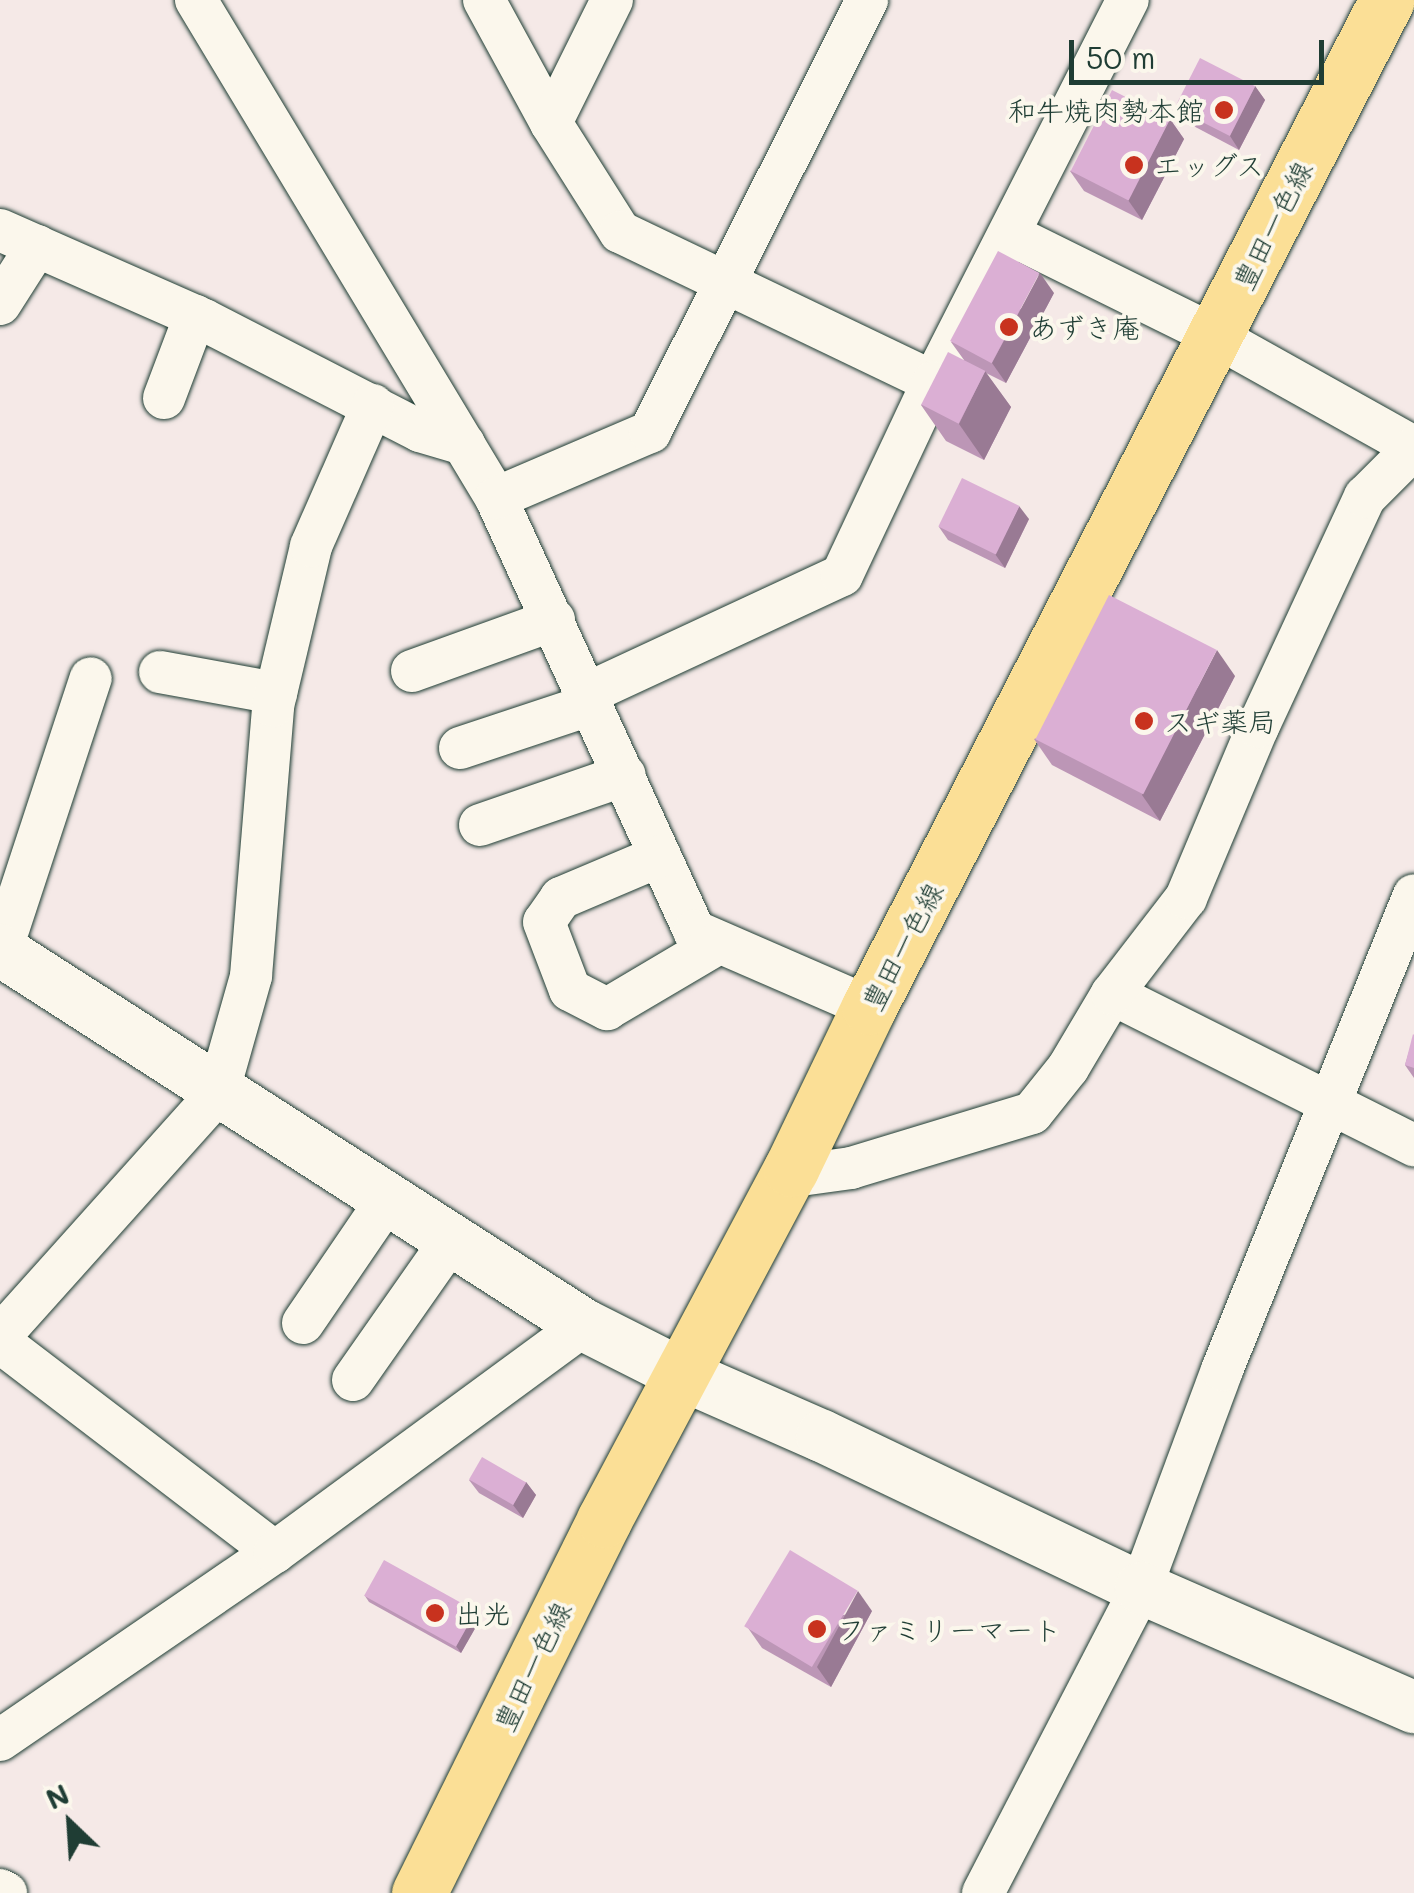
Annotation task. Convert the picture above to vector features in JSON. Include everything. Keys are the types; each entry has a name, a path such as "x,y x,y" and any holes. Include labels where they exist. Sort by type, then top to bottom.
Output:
{"main road":[{"name":"豊田一色線","path":"420,1893 604,1520 786,1176 1386,0"}],"street":[{"path":"196,0 496,498 694,932 869,1008"},
{"path":"484,0 552,123 620,232 724,286 932,382"},
{"path":"552,123 612,0"},
{"path":"496,498 650,432 867,0"},
{"path":"460,748 588,700 842,575 932,382 1011,235 1128,0"},
{"path":"786,1176 851,1168 1032,1113 1068,1068 1112,994 1186,898 1258,726 1366,497 1414,448 1215,336 1011,235"},
{"path":"0,304 19,238 196,316 420,431 464,444"},
{"path":"164,398 196,316"},
{"path":"276,1552 0,1339 218,1093 251,976 276,694 311,546 373,405"},
{"path":"412,671 554,620"},
{"path":"160,672 276,694"},
{"path":"91,678 1,951 584,1324 683,1376 822,1436 1141,1588 1414,1707"},
{"path":"480,826 625,775"},
{"path":"660,856 561,898 544,922 570,990 607,1009 717,944"},
{"path":"983,1893 1141,1588 1222,1370 1414,895"},
{"path":"1112,994 1414,1145"},
{"path":"303,1323 387,1200"},
{"path":"352,1380 451,1240"},
{"path":"0,1740 276,1552 584,1324"}],"building":[{"name":"和牛焼肉勢本館","path":"1200,58 1255,86 1230,136 1175,108"},
{"path":"1112,90 1170,120 1129,201 1071,171"},
{"path":"998,251 1039,273 992,363 950,341"},
{"path":"948,352 985,371 959,424 921,405"},
{"path":"962,478 1020,506 996,555 938,527"},
{"name":"スギ薬局","path":"1109,595 1217,650 1143,794 1035,739"},
{"path":"1414,1035 1414,1068 1405,1065"},
{"path":"482,1457 526,1482 513,1505 469,1480"},
{"name":"ファミリーマート","path":"790,1550 858,1591 812,1667 744,1626"},
{"path":"384,1560 476,1611 456,1647 364,1596"}],"place":[{"name":"和牛焼肉勢本館","path":"1224,110"},
{"name":"エッグス","path":"1134,165"},
{"name":"あずき庵","path":"1009,327"},
{"name":"スギ薬局","path":"1144,721"},
{"name":"出光","path":"435,1613"},
{"name":"ファミリーマート","path":"817,1629"}]}
